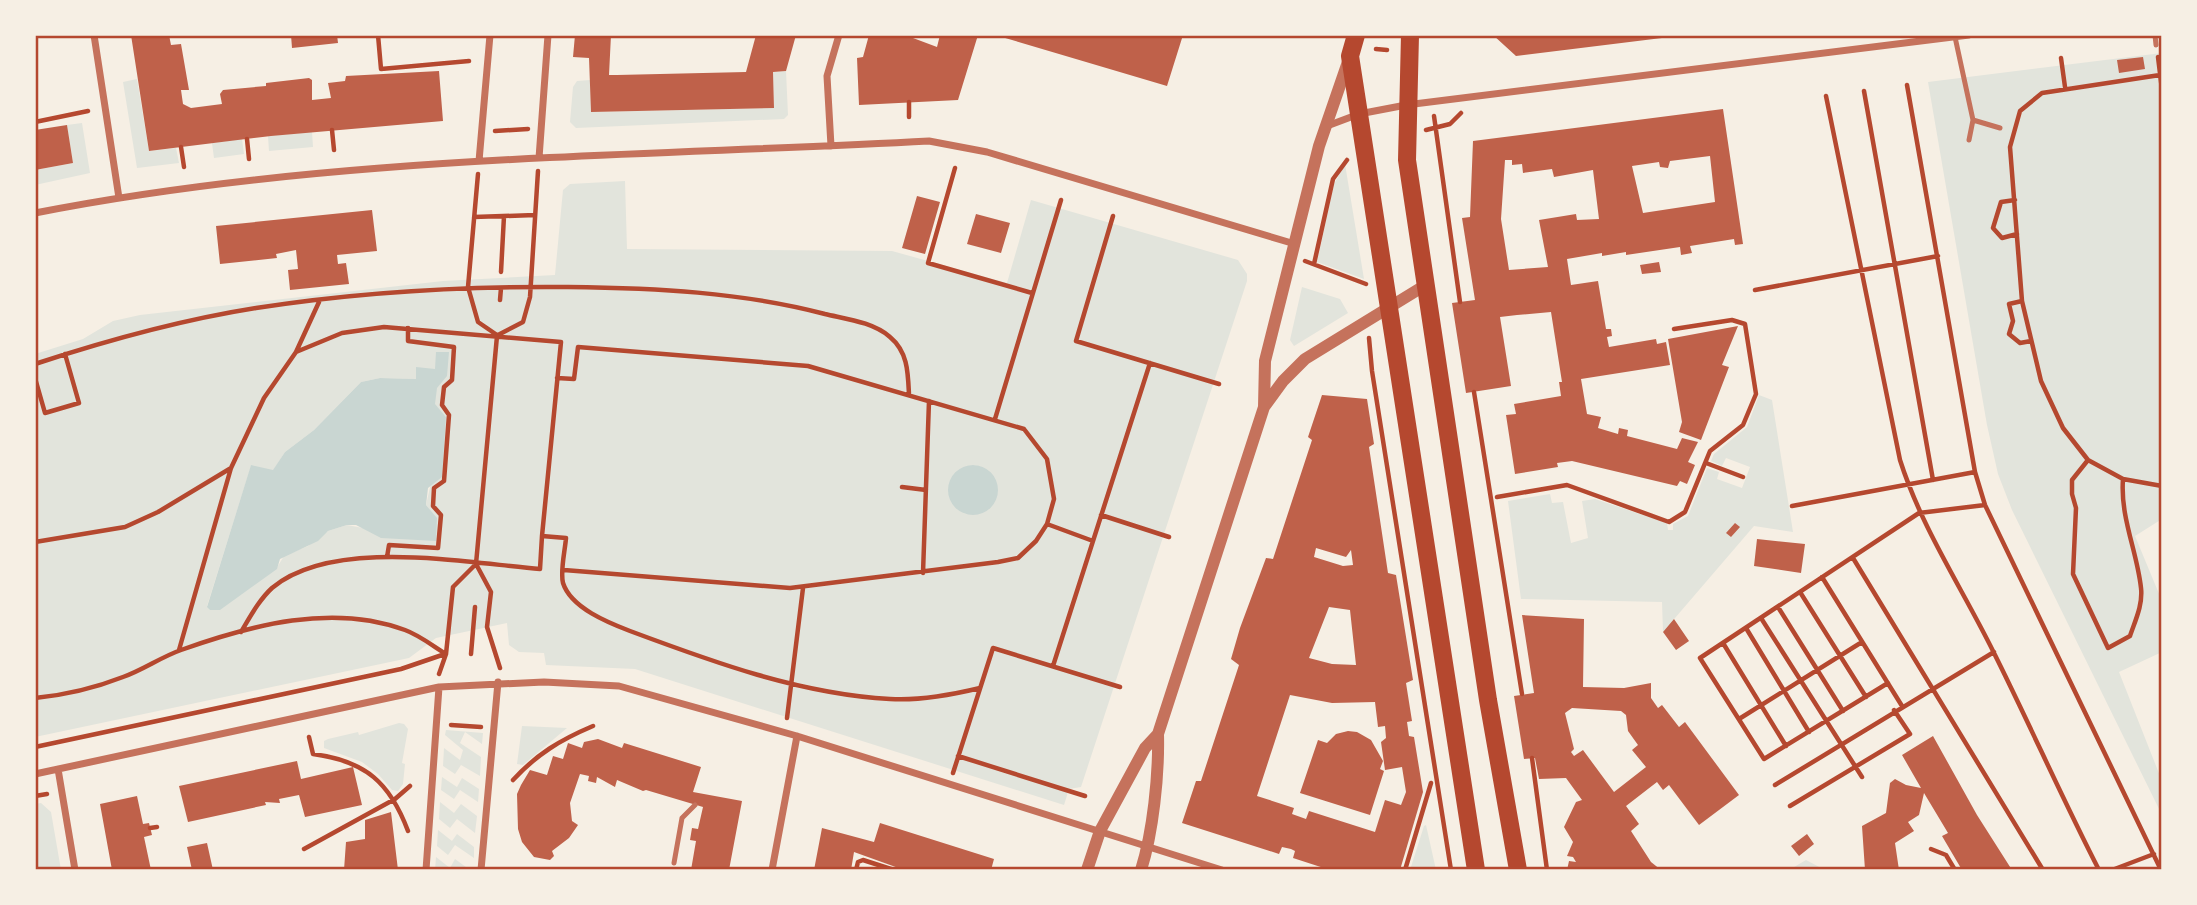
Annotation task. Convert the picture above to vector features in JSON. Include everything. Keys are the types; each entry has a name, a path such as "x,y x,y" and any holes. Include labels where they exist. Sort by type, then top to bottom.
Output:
{"main road":[{"path":"1356,35 1350,56 1390,307 1395,362 1476,870"},
{"path":"1410,35 1406,105 1407,160 1424,286 1518,870"}],"street":[{"path":"94,35 119,198"},
{"path":"479,161 490,35"},
{"path":"539,158 548,35"},
{"path":"831,146 827,76 839,35"},
{"path":"1326,126 1359,114 1406,105 1969,35"},
{"path":"1141,870 1148,846 1158,770 1158,734 1264,407 1265,361 1326,126 1350,56"},
{"path":"35,213 119,198 286,177 479,161 929,141 986,152 1295,244"},
{"path":"1264,407 1283,381 1305,359 1424,286"},
{"path":"481,870 498,682"},
{"path":"35,774 439,687 498,682 619,686 797,736 1222,870"},
{"path":"426,870 439,687"},
{"path":"1087,870 1100,831 1145,748 1158,734"},
{"path":"772,870 797,736"},
{"path":"58,769 75,870"}],"lane":[{"path":"2155,35 2156,45"},
{"path":"1955,37 1973,120 1969,140"},
{"path":"1973,120 2000,128"},
{"path":"674,863 682,818 695,805"}],"path":[{"path":"378,35 381,69 469,61"},
{"path":"2156,45 2162,90"},
{"path":"1376,49 1387,50"},
{"path":"2061,58 2065,87"},
{"path":"407,66 407,74"},
{"path":"2160,75 2065,87 2042,93 2020,111 2010,147 2022,301 2046,392 2063,428 2088,460 2123,479 2162,486"},
{"path":"1907,85 1975,472 1985,506 2161,870"},
{"path":"1864,91 1933,480"},
{"path":"1826,96 1900,460 1908,485 1919,513 1994,652 2050,775 2099,870"},
{"path":"909,102 909,117"},
{"path":"35,122 88,111"},
{"path":"495,131 529,129"},
{"path":"332,130 334,150"},
{"path":"247,139 249,159"},
{"path":"1436,145 1460,302"},
{"path":"181,147 184,167"},
{"path":"1314,264 1334,179 1345,161"},
{"path":"955,168 928,263 1032,293"},
{"path":"498,336 523,322 530,298 538,179"},
{"path":"477,182 468,288 478,322 498,336"},
{"path":"995,419 1061,200"},
{"path":"2015,200 2001,202 1993,228 2002,238 2017,234"},
{"path":"474,217 535,215"},
{"path":"500,272 504,216"},
{"path":"1113,216 1076,341 1219,384"},
{"path":"1755,290 1938,256"},
{"path":"1307,262 1359,281"},
{"path":"1450,286 1457,282"},
{"path":"35,364 146,329 257,308 364,294 531,287 703,292 810,310 871,326 889,336 900,347 908,365 909,395"},
{"path":"500,300 501,288"},
{"path":"179,650 231,468 264,398 296,352 320,301"},
{"path":"2022,301 2009,304 2013,321 2009,334 2020,343 2031,341"},
{"path":"1497,497 1567,485 1669,522 1685,512 1710,452 1743,425 1756,394 1745,324 1732,320 1674,329"},
{"path":"240,633 271,590 288,578 321,565 350,558 442,561 540,569 561,342 408,328 342,332 296,352"},
{"path":"387,558 389,545 438,548 441,515 433,506 434,488 444,481 449,415 442,405 444,387 452,380 454,347 408,341 408,328"},
{"path":"498,336 476,564 491,592 487,627 500,667"},
{"path":"557,378 574,379 578,347 808,366 1024,429 1047,459 1054,499 1046,524 1036,541 1018,558 922,573 803,587 564,570"},
{"path":"35,378 45,413 79,402 65,354"},
{"path":"1053,666 1150,363"},
{"path":"1372,372 1451,870"},
{"path":"1474,392 1522,694"},
{"path":"922,573 929,401"},
{"path":"2088,460 2072,480 2071,494 2076,508 2073,573 2108,648 2130,636 2140,607 2141,589 2122,497 2123,479"},
{"path":"1706,463 1743,477"},
{"path":"35,542 125,527 158,512 231,468"},
{"path":"1793,506 1975,472"},
{"path":"902,487 926,490"},
{"path":"1888,683 1765,759 1700,658 1919,513 1985,506"},
{"path":"1101,514 1169,537"},
{"path":"1046,524 1093,541"},
{"path":"542,536 566,538 563,583 575,599 607,622 685,652 792,685 890,699 942,697 980,688"},
{"path":"1853,558 2043,870"},
{"path":"439,673 446,654 453,587 476,564"},
{"path":"1822,577 1902,706"},
{"path":"785,733 803,587"},
{"path":"1800,592 1866,697"},
{"path":"471,654 475,607"},
{"path":"1778,607 1843,711"},
{"path":"35,698 61,695 115,680 179,650 240,633 322,617 372,620 408,631 446,654"},
{"path":"1760,618 1862,777"},
{"path":"1746,628 1809,732"},
{"path":"1739,719 1862,642"},
{"path":"1723,643 1787,746"},
{"path":"950,784 993,648 1120,687"},
{"path":"1775,785 1894,710 1994,652"},
{"path":"35,747 401,669 446,654"},
{"path":"1790,806 1910,734 1894,710"},
{"path":"447,725 481,727"},
{"path":"513,780 535,756 557,741 593,726"},
{"path":"309,737 313,754 359,767 395,799 408,831"},
{"path":"958,756 1085,796"},
{"path":"1532,758 1547,870"},
{"path":"1405,870 1431,783"},
{"path":"304,849 395,799 410,786"},
{"path":"35,796 47,794"},
{"path":"150,828 158,827"},
{"path":"1931,849 1946,855 1955,870"},
{"path":"2112,870 2154,854"},
{"path":"856,870 858,862 863,860 894,870"}],"shaded area":[{"path":"2162,53 2162,519 2135,536 2162,601 2162,652 2119,672 2162,781 2162,815 2012,510 1998,474 1987,425 1928,82"},
{"path":"786,71 788,115 784,119 576,128 570,122 573,87 577,81 590,80 591,112 774,108 773,72"},
{"path":"137,79 149,151 176,148 179,163 137,168 123,82"},
{"path":"82,123 90,173 35,185 35,170 73,163 67,125"},
{"path":"312,132 313,147 269,151 268,136"},
{"path":"242,139 244,154 214,158 212,143"},
{"path":"1345,164 1364,279 1317,262 1334,184"},
{"path":"625,181 627,249 892,251 1007,283 1031,200 1238,260 1247,274 1247,281 1081,787 1069,789 1064,805 635,669 546,665 544,653 519,652 509,645 507,623 436,638 409,658 35,737 35,354 83,339 113,321 140,315 443,281 555,275 563,190 570,184","holes":["435,369 435,405 446,417 426,505 437,519 363,528 347,525 328,531 308,546 284,556 276,569 210,610 207,606 251,466 273,471 285,452 314,430 361,382 380,378 416,379","975,465 993,477 995,495 985,510 975,514 963,513 966,466"]},
{"path":"1302,287 1340,299 1348,313 1294,346 1290,340"},
{"path":"436,352 449,352 447,376 437,388 435,404 446,417 442,477 428,488 426,505 437,518 436,541 381,538 356,525 347,525 328,531 318,541 280,559 277,569 220,610 210,610 207,607 251,465 273,470 285,452 314,430 361,382 380,378 416,379 416,367 435,369"},
{"path":"1759,395 1772,400 1793,532 1754,526 1663,632 1662,602 1521,599 1508,501 1550,494 1552,503 1563,502 1571,543 1588,538 1582,501 1595,499 1667,523 1668,530 1673,530 1673,524 1688,516 1707,468 1719,472 1717,479 1742,488 1750,467 1726,458 1722,466 1711,461 1714,454 1747,427"},
{"path":"973,465 991,472 998,490 991,508 973,515 955,508 948,490 955,472"},
{"path":"399,723 408,729 402,763 405,764 403,784 398,791 392,790 378,774 362,762 324,748 324,741 328,739 358,732 359,735"},
{"path":"522,726 567,728 523,765 517,764"},
{"path":"446,730 483,733 482,744 465,732 460,743 481,757 480,776 461,765 455,774 443,766 444,748 460,760 463,750 445,735"},
{"path":"442,777 457,787 462,778 479,789 478,802 460,790 454,799 441,790"},
{"path":"440,802 454,813 461,804 477,816 475,833 457,819 450,828 439,819"},
{"path":"41,803 51,812 61,870 35,870 35,804"},
{"path":"1426,825 1436,870 1410,870 1424,826"},
{"path":"438,830 452,841 457,834 474,847 474,858 455,845 448,855 437,846"},
{"path":"436,857 450,868 455,859 470,870 435,870"},
{"path":"1806,860 1825,870 1789,870"}],"building":[{"path":"131,35 169,35 171,45 181,44 189,90 181,90 183,104 191,108 222,104 220,94 223,90 266,86 266,83 309,78 312,80 312,100 331,98 328,83 345,81 346,76 439,71 443,121 271,136 149,151"},
{"path":"291,35 337,35 338,43 292,48"},
{"path":"575,35 611,35 609,75 617,75 746,72 756,35 796,35 786,71 773,72 774,108 591,112 589,58 573,57"},
{"path":"869,35 905,35 937,47 940,35 978,35 958,100 859,105 857,58 863,57"},
{"path":"995,35 1183,35 1167,86"},
{"path":"1493,35 1669,35 1670,37 1516,56"},
{"path":"2143,57 2145,69 2119,73 2117,60"},
{"path":"1723,109 1743,244 1735,245 1734,239 1690,246 1692,253 1681,255 1680,247 1626,255 1626,252 1602,256 1602,253 1567,259 1571,285 1598,281 1606,329 1611,329 1612,336 1607,337 1609,347 1656,339 1657,344 1666,342 1670,365 1581,379 1587,414 1601,417 1598,428 1618,434 1619,428 1628,430 1627,436 1677,449 1682,438 1698,442 1688,462 1695,465 1687,484 1680,481 1677,486 1572,461 1557,463 1558,467 1515,474 1506,415 1516,414 1514,404 1561,396 1559,382 1562,382 1551,312 1517,315 1500,317 1511,386 1466,393 1452,303 1475,300 1462,218 1470,217 1473,141","holes":["1710,156 1715,202 1643,213 1632,166 1659,162 1660,167 1668,168 1670,161","1505,160 1512,160 1512,165 1522,164 1523,173 1552,169 1554,177 1593,170 1599,219 1577,220 1576,214 1539,220 1548,267 1509,270 1501,219"]},
{"path":"67,125 73,163 35,170 35,130"},
{"path":"917,196 940,202 925,254 902,248"},
{"path":"372,210 377,251 337,255 338,264 346,263 349,284 290,290 288,270 298,269 296,250 276,254 277,258 220,264 216,226"},
{"path":"976,214 1010,223 1001,253 967,244"},
{"path":"1659,262 1661,272 1642,274 1640,265"},
{"path":"1738,326 1722,365 1729,367 1701,440 1679,432 1682,422 1668,339"},
{"path":"1322,395 1367,399 1374,444 1369,447 1388,573 1396,575 1413,680 1406,683 1412,721 1407,722 1409,736 1414,737 1423,792 1400,870 1330,870 1293,858 1295,851 1291,849 1282,847 1279,854 1182,823 1196,781 1201,781 1239,665 1231,659 1240,628 1266,558 1273,559 1312,440 1308,437","holes":["1316,548 1346,557 1351,550 1353,565 1343,566 1314,557","1329,607 1350,610 1356,665 1332,664 1309,658","1290,695 1332,703 1375,702 1378,727 1385,726 1386,738 1381,742 1385,770 1402,767 1406,792 1401,805 1385,800 1375,832 1309,811 1306,819 1292,814 1294,808 1257,796"]},
{"path":"1735,523 1740,527 1731,537 1726,533"},
{"path":"1757,539 1805,544 1801,573 1754,566"},
{"path":"1522,615 1584,619 1583,687 1624,688 1651,683 1651,698 1658,708 1662,705 1679,727 1685,722 1739,795 1699,825 1669,785 1663,790 1657,782 1626,806 1639,824 1631,831 1651,862 1661,870 1567,870 1569,861 1576,862 1573,857 1567,856 1573,842 1564,827 1576,802 1582,800 1566,778 1539,779 1535,758 1524,759 1514,696 1534,693","holes":["1572,708 1621,711 1626,715 1628,731 1638,745 1632,750 1646,767 1614,792 1583,750 1574,756 1571,752 1574,749 1565,713"]},
{"path":"1674,619 1689,641 1676,650 1663,632"},
{"path":"1357,732 1371,740 1383,761 1380,769 1384,771 1370,815 1300,793 1318,740 1327,743 1336,734"},
{"path":"1933,736 1977,815 2012,870 1962,870 1942,836 1948,833 1924,793 1919,815 1908,822 1914,831 1895,843 1899,870 1865,870 1862,826 1886,813 1890,783 1895,779 1921,788 1902,755"},
{"path":"598,739 622,748 624,743 701,767 693,792 742,801 729,870 691,870 696,841 690,840 692,828 698,829 703,807 643,791 617,780 615,787 597,777 596,783 588,781 589,776 580,774 570,803 572,821 578,825 569,838 552,851 554,856 550,860 534,857 522,842 518,829 517,794 521,785 530,770 547,775 553,756 563,759 568,743 582,748 584,742"},
{"path":"297,761 301,779 353,767 362,805 305,817 299,795 279,799 280,803 265,802 266,805 188,822 179,786"},
{"path":"137,796 143,824 149,823 152,835 144,837 151,870 112,870 100,804"},
{"path":"391,812 398,870 344,870 346,842 365,839 365,820"},
{"path":"880,823 994,859 991,870 904,870 854,852 851,870 814,870 822,828 874,842"},
{"path":"1807,834 1814,844 1799,856 1791,846"},
{"path":"207,843 213,870 192,870 187,847"}]}
